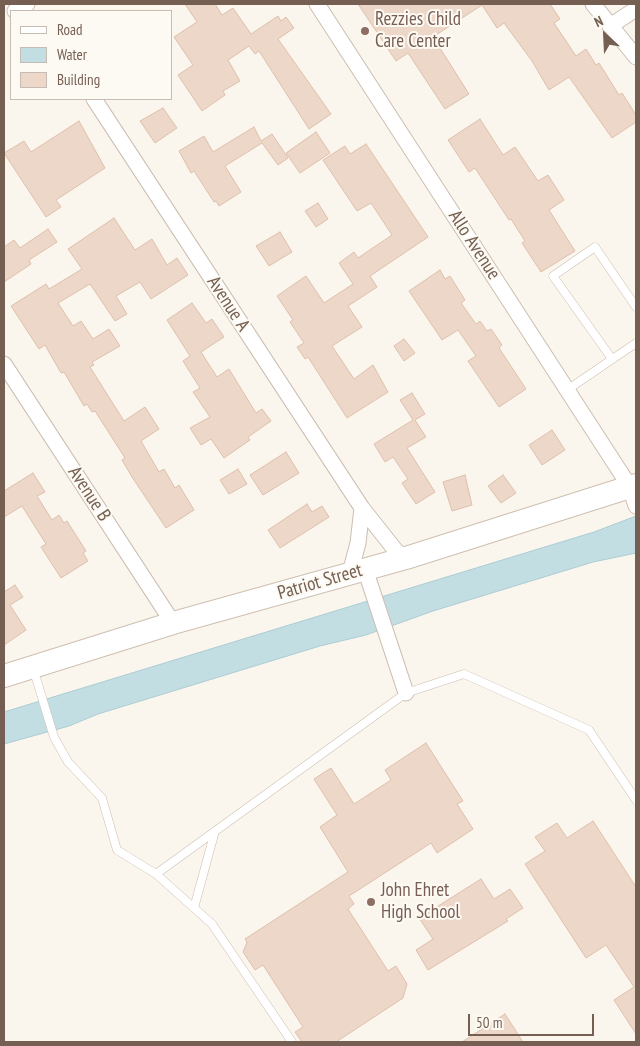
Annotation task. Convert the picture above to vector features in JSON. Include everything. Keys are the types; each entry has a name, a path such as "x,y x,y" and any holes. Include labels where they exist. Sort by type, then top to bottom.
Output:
{"main road":[{"name":"Patriot Street","path":"4,676 36,677 173,623 362,576 406,558 634,492"}],"street":[{"name":"Allo Avenue","path":"317,4 634,492"},
{"path":"592,4 636,57"},
{"path":"610,26 636,9"},
{"name":"Avenue A","path":"95,100 362,508 396,551 406,558"},
{"name":"Avenue B","path":"4,364 173,623"},
{"path":"362,508 358,543 362,576 406,693"}],"lane":[{"path":"612,359 553,276 595,247 636,307"},
{"path":"567,390 636,343"},
{"path":"156,874 406,693 464,674 589,730 636,800"},
{"path":"36,677 54,737 68,762 102,798 117,850 156,874 212,924 292,1042"},
{"path":"194,908 215,830"}],"water":[{"path":"636,516 636,553 593,562 433,611 366,635 320,646 98,714 69,726 4,744 4,712 594,532"}],"building":[{"path":"185,4 215,4 222,15 233,8 251,34 278,16 281,21 286,17 294,28 278,39 331,114 309,129 259,51 255,54 249,46 228,60 240,81 223,91 225,95 202,111 178,75 193,65 174,37 197,22"},
{"path":"358,4 550,4 560,19 554,23 576,56 586,49 596,65 599,63 619,95 622,93 636,115 636,122 612,138 569,77 549,90 532,61 504,23 497,28 482,5 433,37 469,94 445,109 408,53 396,61"},
{"path":"163,108 177,128 155,143 140,121"},
{"path":"480,119 503,155 515,147 538,181 548,175 564,200 549,210 575,251 541,272 522,243 525,241 511,219 509,220 475,168 469,172 448,140"},
{"path":"79,121 105,168 56,200 61,207 46,217 4,153 24,141 31,152"},
{"path":"254,127 261,141 272,134 288,158 278,165 262,143 225,166 241,192 219,206 216,201 214,202 194,171 191,173 179,151 204,136 213,152"},
{"path":"316,132 330,153 300,173 286,153"},
{"path":"366,144 428,237 370,276 377,287 348,306 362,327 332,346 354,379 373,365 388,392 347,418 308,357 305,359 297,347 304,343 290,322 293,320 277,296 306,276 324,303 353,284 339,263 354,252 358,258 392,235 371,203 357,211 323,160 345,146 350,154"},
{"path":"318,203 328,219 316,227 305,211"},
{"path":"114,218 135,250 152,239 167,265 177,258 188,275 151,299 140,282 116,296 127,314 115,321 90,284 58,303 73,326 81,321 93,339 109,329 120,346 92,362 94,365 90,367 124,421 145,407 159,429 141,441 159,472 164,469 175,488 179,485 194,510 166,528 132,477 122,460 125,458 95,411 92,412 87,404 84,406 64,372 61,373 45,345 39,349 11,306 46,284 49,289 82,269 68,249"},
{"path":"48,229 57,242 29,260 31,264 4,282 4,247 14,240 20,248"},
{"path":"280,232 292,252 269,266 256,246"},
{"path":"440,270 445,279 450,276 465,300 461,303 476,324 480,321 487,331 491,329 502,345 499,348 526,389 499,407 468,361 476,356 458,330 442,340 409,291"},
{"path":"192,303 206,323 212,319 224,337 201,352 217,377 229,369 256,413 262,409 271,421 248,437 250,440 224,458 211,439 201,445 190,428 210,417 193,392 200,388 183,361 190,356 167,320"},
{"path":"404,339 415,353 404,361 394,346"},
{"path":"412,393 425,414 415,420 426,437 407,448 435,492 416,504 402,483 408,479 393,457 385,462 374,444 413,420 400,400"},
{"path":"552,430 565,450 542,465 529,445"},
{"path":"286,452 299,473 263,495 250,475"},
{"path":"238,469 247,484 229,494 220,480"},
{"path":"33,473 45,492 37,496 52,520 59,515 64,523 67,521 86,551 83,553 88,561 61,578 41,547 46,544 22,506 4,517 4,491"},
{"path":"465,475 472,505 452,511 443,482"},
{"path":"503,475 516,493 501,503 488,486"},
{"path":"307,504 312,512 322,506 329,517 280,548 268,530"},
{"path":"15,585 23,597 10,605 26,630 4,645 4,592"},
{"path":"426,743 463,801 457,804 473,829 437,853 431,843 349,896 354,904 348,909 388,971 396,966 407,984 403,998 336,1042 302,1042 295,1032 303,1027 263,965 255,970 243,952 247,942 245,939 348,872 320,827 337,815 314,779 331,768 354,804 391,780 385,770"},
{"path":"593,821 636,887 636,1034 614,1000 634,987 606,945 586,958 525,864 545,851 535,837 557,823 567,838"},
{"path":"481,879 494,899 510,889 523,908 506,919 508,921 428,970 416,950 433,939 419,918"},
{"path":"505,1014 523,1042 462,1042"}],"place":[{"name":"Rezzies Child Care Center","path":"365,31"},
{"name":"John Ehret High School","path":"371,902"}]}
